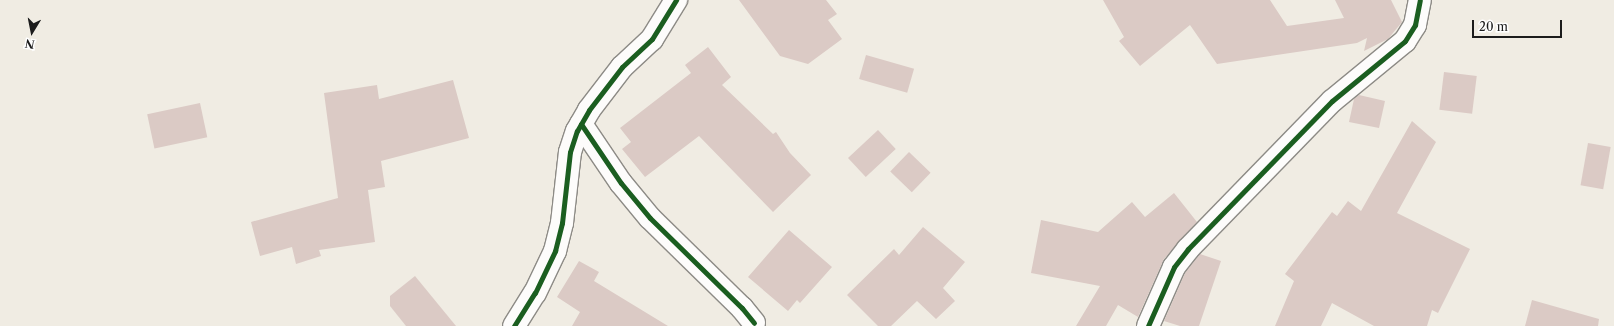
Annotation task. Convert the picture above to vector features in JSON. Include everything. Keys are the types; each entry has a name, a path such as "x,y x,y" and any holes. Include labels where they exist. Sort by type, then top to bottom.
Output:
{"street":[{"path":"514,326 535,293 554,251 562,223 570,152 581,124 622,67 652,39 676,0"},
{"path":"1148,326 1174,267 1188,249 1332,101 1404,41 1414,25 1420,0"},
{"path":"581,124 621,183 650,218 742,308 754,323"}],"building":[{"path":"739,0 826,0 837,14 828,20 842,39 808,64 780,56"},
{"path":"1103,0 1270,0 1287,26 1344,18 1335,0 1391,0 1402,22 1388,39 1364,51 1367,38 1357,43 1217,64 1190,25 1140,66 1119,41 1124,37"},
{"path":"708,47 731,77 722,85 773,134 776,132 790,153 811,175 773,212 699,136 645,177 622,149 631,142 620,128 691,73 685,65"},
{"path":"866,55 914,69 907,93 859,79"},
{"path":"1444,72 1477,76 1472,114 1439,110"},
{"path":"453,80 469,138 381,161 385,187 368,190 375,242 319,250 321,256 296,264 292,247 260,256 251,222 338,198 324,93 377,85 379,99"},
{"path":"1359,95 1385,101 1379,128 1349,122 1354,99"},
{"path":"200,103 207,137 154,148 147,114"},
{"path":"1412,121 1436,142 1397,213 1470,249 1438,313 1432,310 1427,326 1374,326 1332,303 1321,326 1275,326 1294,281 1285,274 1332,212 1337,216 1348,201 1361,211"},
{"path":"878,130 896,149 866,177 848,158"},
{"path":"1588,143 1611,147 1603,189 1581,185"},
{"path":"909,152 931,173 912,192 890,171"},
{"path":"1174,193 1197,222 1164,259 1138,317 1118,305 1106,326 1076,326 1100,286 1031,273 1041,220 1098,232 1132,202 1145,217"},
{"path":"923,227 965,262 943,288 955,301 936,319 917,301 891,326 878,326 847,295 894,249 899,255"},
{"path":"789,230 832,267 800,303 797,300 788,311 748,277"},
{"path":"1200,254 1221,261 1199,326 1180,326 1164,321 1185,273"},
{"path":"579,261 599,272 594,281 668,326 572,326 580,312 557,297"},
{"path":"415,276 456,326 406,326 390,306 390,296"},
{"path":"1532,300 1599,319 1598,326 1525,326"}],"cycle path":[{"path":"514,326 535,293 555,251 562,223 570,152 577,131 589,110 622,67 652,39 676,0"},
{"path":"1148,326 1174,267 1188,249 1332,101 1405,41 1415,25 1420,0"},
{"path":"581,124 621,183 650,218 742,308 754,323"}]}
